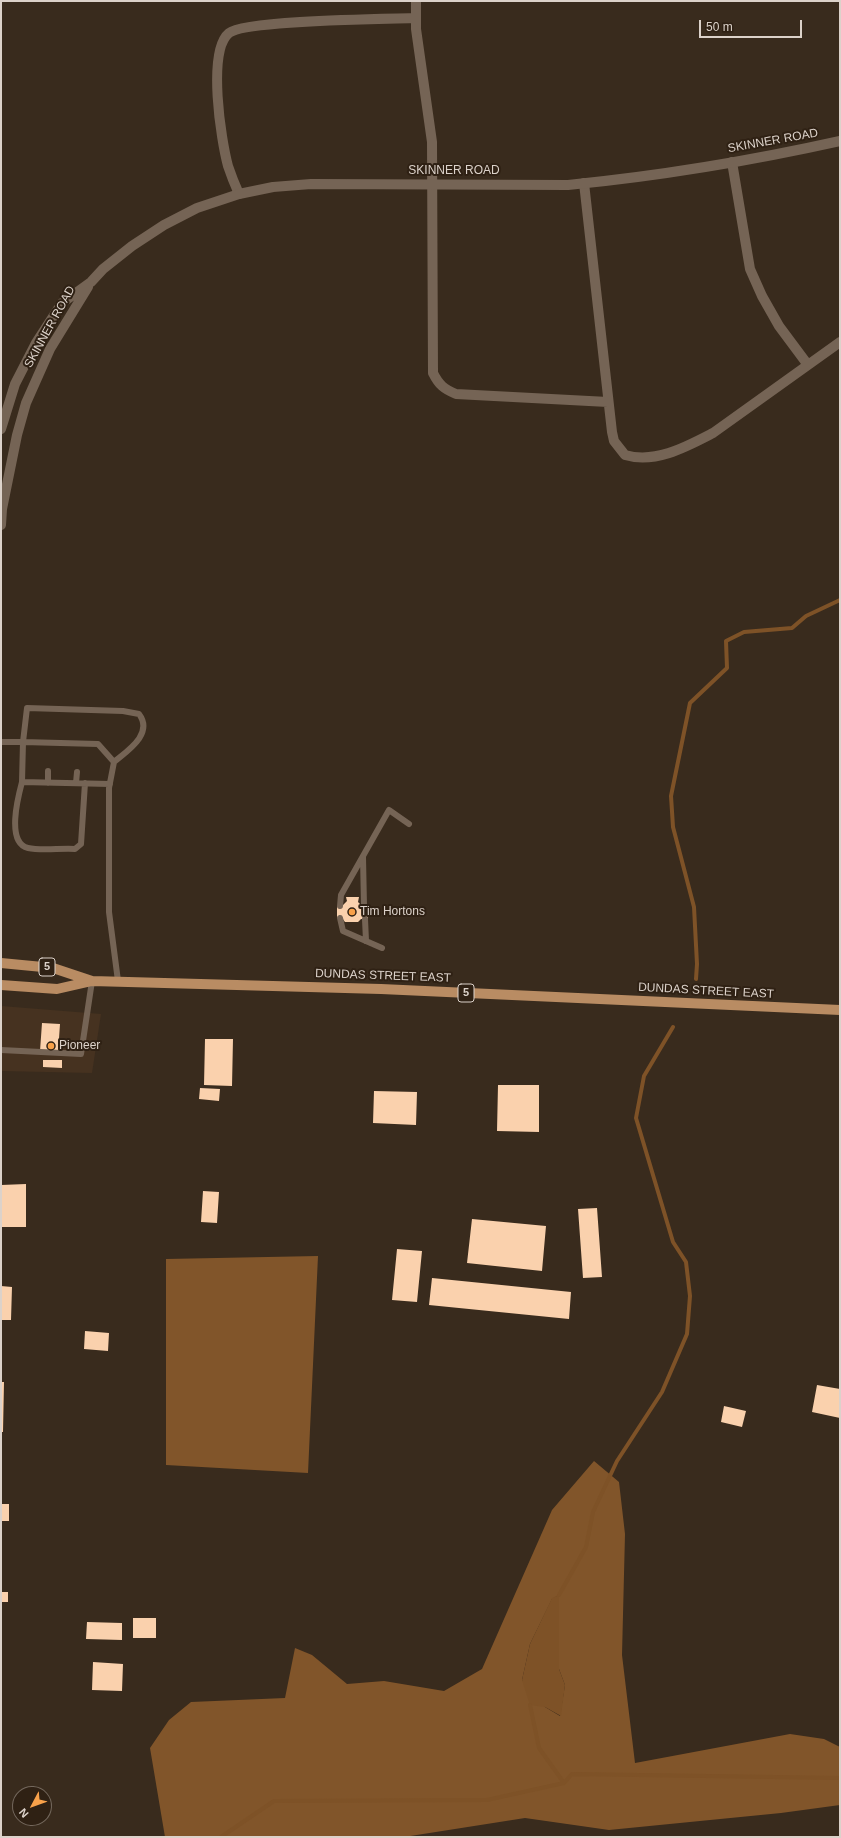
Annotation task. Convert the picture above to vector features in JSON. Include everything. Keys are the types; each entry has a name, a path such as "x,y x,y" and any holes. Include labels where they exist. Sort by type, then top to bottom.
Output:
{"main road":[{"name":"DUNDAS STREET EAST","path":"1,963 54,968 92,981"},
{"name":"DUNDAS STREET EAST","path":"1,985 56,989 92,981 118,981 381,989 840,1010"}],"street":[{"path":"416,1 416,29 432,142 433,373 437,382 444,389 456,394 608,402"},
{"path":"239,194 229,166 224,145 217,74 220,50 224,38 230,32 241,28 284,23 416,18"},
{"name":"SKINNER ROAD","path":"1,524 2,508 17,435 26,403 50,348 91,282 103,269 132,246 164,224 197,208 239,194 273,187 311,184 568,185 658,175 840,141"},
{"path":"732,162 750,269 762,296 779,326 808,365"},
{"path":"584,183 612,432 614,441 625,455 643,458 661,455 691,444 713,433 840,342"},
{"name":"SKINNER ROAD","path":"1,428 15,384 36,343 62,303 91,282"}],"lane":[{"path":"85,783 81,844 75,849 27,848 18,840 16,832 17,802 22,782 23,742 27,708 123,711 139,714 144,720 144,731 135,744 114,762 110,784 109,912 118,981"},
{"path":"1,742 23,742 49,746 98,744 114,762"},
{"path":"78,744 78,751"},
{"path":"48,771 48,783"},
{"path":"76,772 76,783"},
{"path":"22,782 110,784"},
{"path":"340,906 341,895 389,810 410,824"},
{"path":"363,856 364,906"},
{"path":"340,918 343,931 382,948"},
{"path":"365,919 366,941"},
{"path":"1,1050 81,1054 92,981"}],"shaded area":[{"path":"1,1006 101,1014 92,1073 1,1071"},
{"path":"318,1256 308,1473 166,1465 166,1259"},
{"path":"594,1461 619,1482 625,1534 622,1655 635,1763 790,1734 824,1739 840,1747 840,1805 781,1813 609,1830 525,1818 404,1837 165,1837 150,1748 169,1720 191,1702 285,1698 295,1648 312,1655 347,1684 384,1681 444,1691 482,1669 552,1510","holes":["559,1595 559,1669 565,1685 560,1716 545,1707 522,1680 530,1644 552,1599"]},
{"path":"559,1595 559,1669 565,1685 561,1716 545,1707 530,1705 522,1680 530,1644 552,1598"}],"building":[{"name":"Tim Hortons","path":"346,897 359,897 358,902 362,906 367,906 368,919 361,919 358,922 345,922 342,918 337,918 337,906 342,906 347,901"},
{"path":"42,1023 60,1024 58,1053 40,1051"},
{"path":"205,1039 233,1039 232,1086 204,1085"},
{"path":"43,1060 62,1060 62,1068 43,1067"},
{"path":"498,1085 539,1085 539,1132 497,1131"},
{"path":"200,1088 220,1089 219,1101 199,1099"},
{"path":"374,1091 417,1092 416,1125 373,1123"},
{"path":"26,1184 26,1227 1,1227 1,1185"},
{"path":"203,1191 219,1192 217,1223 201,1222"},
{"path":"597,1208 602,1277 583,1278 578,1209"},
{"path":"472,1219 546,1226 542,1271 467,1263"},
{"path":"397,1249 422,1251 417,1302 392,1300"},
{"path":"432,1278 571,1292 569,1319 429,1305"},
{"path":"1,1286 12,1287 11,1320 1,1320"},
{"path":"85,1331 109,1333 108,1351 84,1349"},
{"path":"1,1382 4,1382 3,1432 1,1432"},
{"path":"817,1385 840,1389 840,1418 812,1412"},
{"path":"724,1406 746,1411 742,1427 721,1422"},
{"path":"1,1504 9,1504 9,1521 1,1521"},
{"path":"1,1592 8,1592 8,1602 1,1602"},
{"path":"133,1618 156,1618 156,1638 133,1638"},
{"path":"87,1622 122,1623 122,1640 86,1639"},
{"path":"93,1662 123,1664 122,1691 92,1690"}],"waterway":[{"path":"696,979 697,964 694,907 673,827 671,796 690,703 727,668 726,641 744,632 792,628 806,616 840,600"},
{"path":"559,1595 586,1547 593,1512 617,1461 662,1392 687,1334 690,1296 686,1262 673,1242 636,1118 644,1076 673,1027"},
{"path":"530,1705 539,1748 564,1783"},
{"path":"221,1837 274,1801 487,1800 564,1783 572,1774 840,1778"}],"place":[{"name":"Tim Hortons","path":"352,912"},
{"name":"Pioneer","path":"51,1046"}]}
